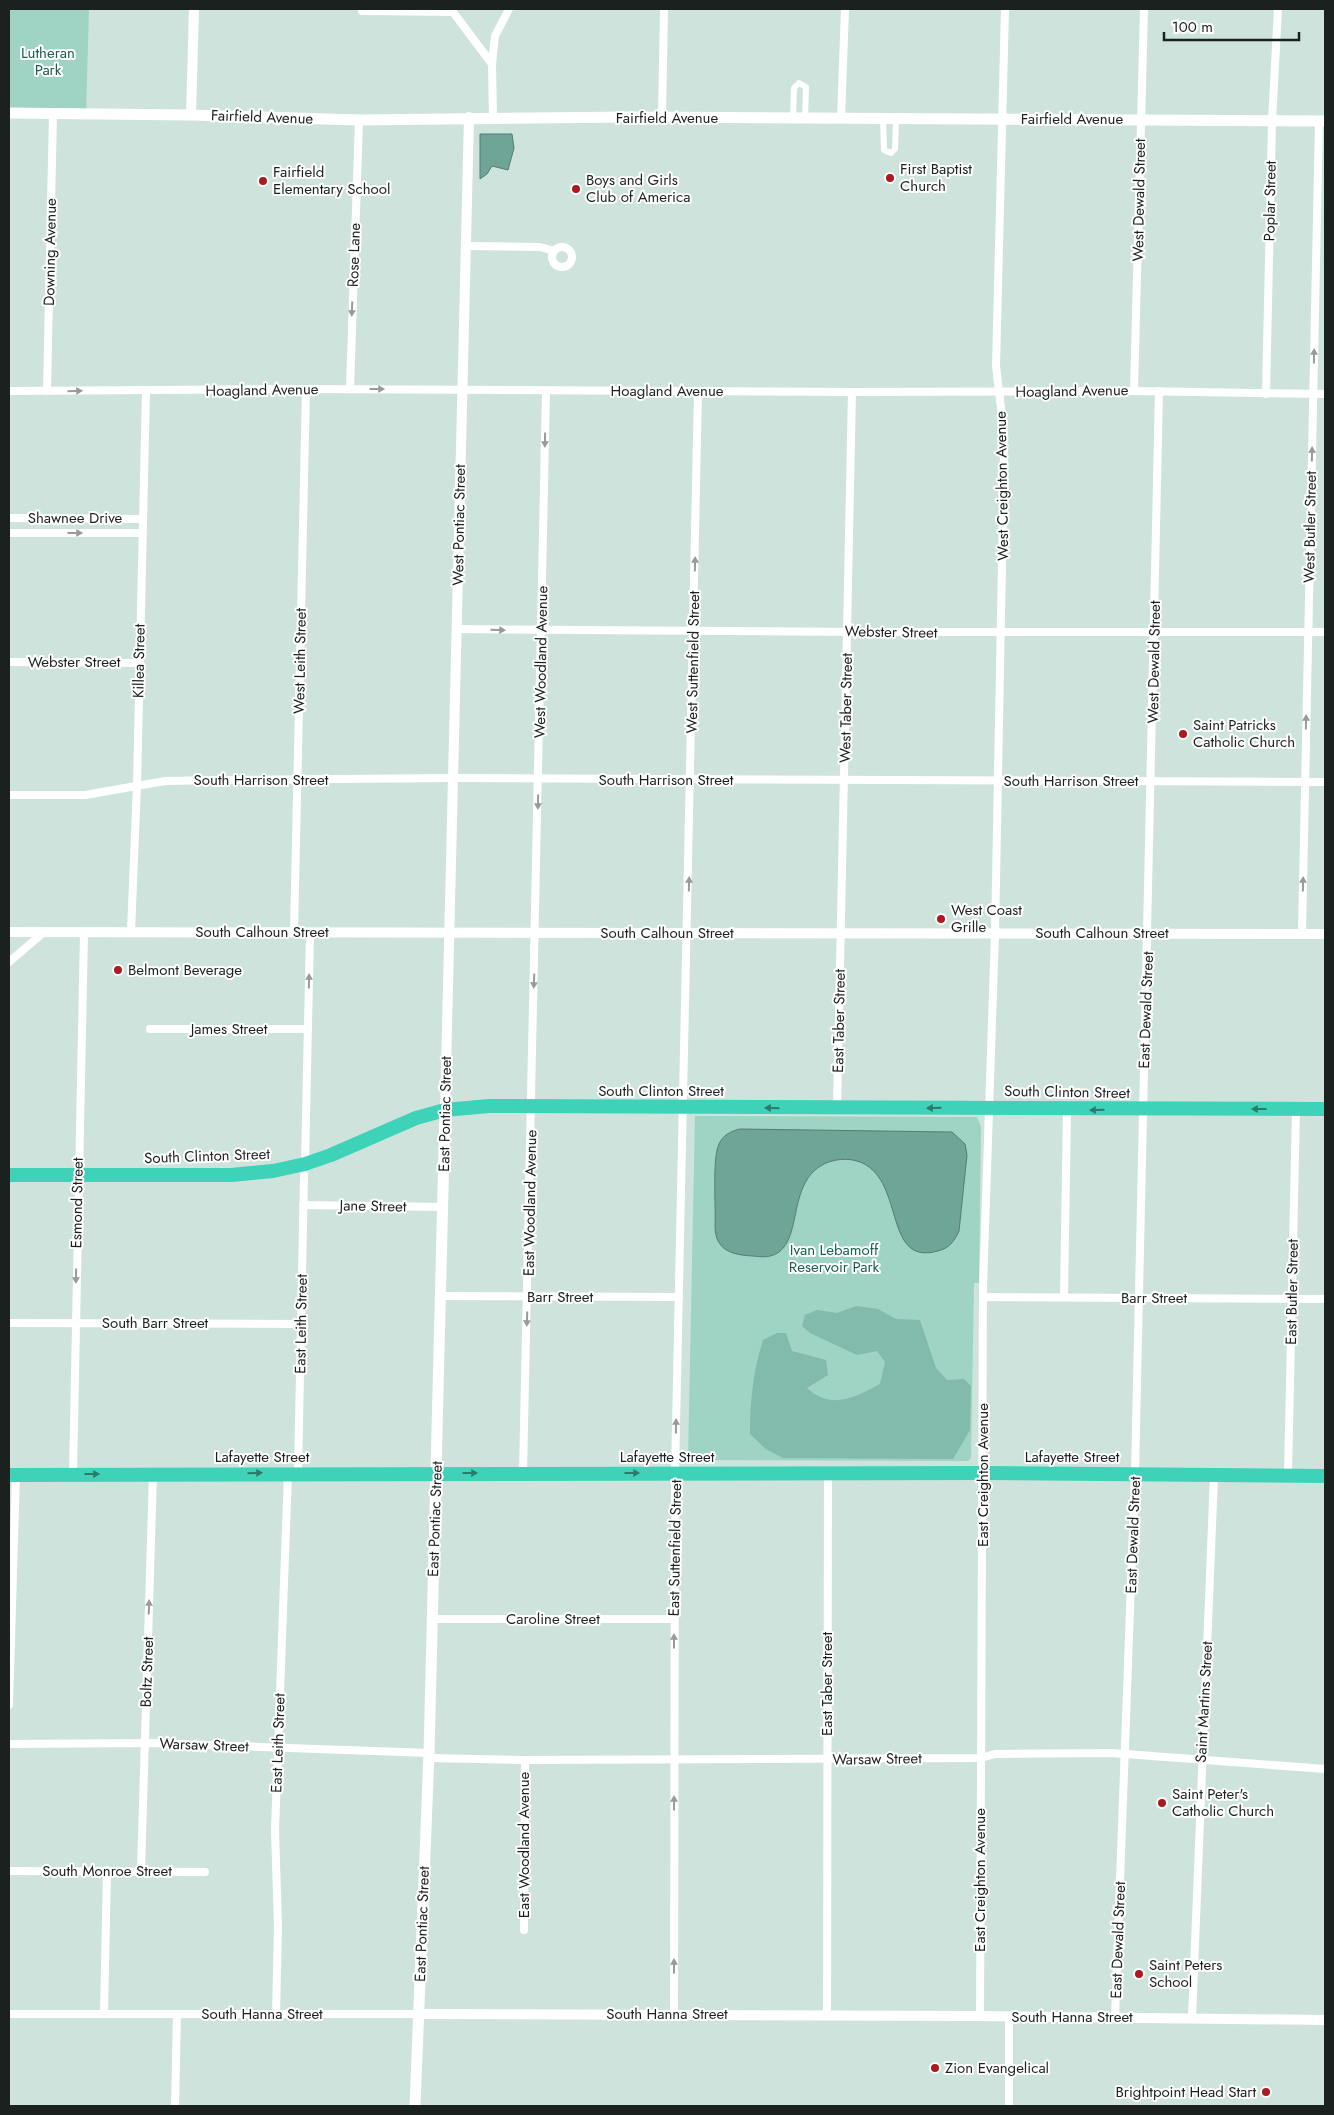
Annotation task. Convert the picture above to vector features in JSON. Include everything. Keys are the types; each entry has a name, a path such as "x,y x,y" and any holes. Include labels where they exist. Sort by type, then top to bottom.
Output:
{"highway":[{"name":"South Clinton Street","path":"9,1176 245,1174 304,1170 407,1121 445,1110 490,1106 837,1108 990,1106 1067,1110 1325,1109"},
{"name":"Lafayette Street","path":"12,1475 293,1473 828,1474 983,1472 1214,1476 1288,1474 1325,1476"}],"main road":[{"name":"Fairfield Avenue","path":"9,113 191,115 359,120 493,117 662,117 842,119 1141,118 1322,121"},
{"name":"East Pontiac Street","path":"415,2106 429,1755 445,1110"}],"street":[{"path":"191,115 194,9"},
{"path":"362,9 362,11 452,10 492,64"},
{"path":"493,117 492,64 495,36 509,9"},
{"path":"662,117 664,9"},
{"path":"842,119 845,9"},
{"name":"West Creighton Avenue","path":"995,934 1004,456 1000,392 996,366 1006,9"},
{"name":"West Dewald Street","path":"1134,391 1144,9"},
{"name":"Poplar Street","path":"1266,394 1272,120 1278,9"},
{"path":"793,118 794,88 799,83 806,87 806,118"},
{"name":"Downing Avenue","path":"47,391 54,113"},
{"name":"West Pontiac Street","path":"449,932 469,118"},
{"path":"884,119 884,150 891,153 896,149 896,119"},
{"name":"Rose Lane","path":"350,389 359,120"},
{"name":"West Butler Street","path":"1302,933 1307,632 1322,121"},
{"path":"466,246 540,247 554,252"},
{"name":"West Leith Street","path":"294,932 306,389"},
{"name":"Hoagland Avenue","path":"9,391 462,389 852,392 1159,391 1325,394"},
{"name":"Killea Street","path":"131,932 137,784 138,663 146,390"},
{"name":"West Woodland Avenue","path":"535,933 546,391"},
{"name":"West Suttenfield Street","path":"688,932 698,391"},
{"name":"West Dewald Street","path":"1148,932 1159,391"},
{"name":"West Taber Street","path":"841,933 852,392"},
{"name":"Shawnee Drive","path":"9,518 142,519"},
{"path":"21,518 21,533"},
{"path":"44,518 44,533"},
{"name":"Shawnee Drive","path":"9,533 142,533"},
{"name":"Webster Street","path":"456,629 541,631 1325,632"},
{"name":"Webster Street","path":"9,662 138,663"},
{"name":"South Harrison Street","path":"9,795 84,795 116,791 137,784 165,781 452,778 1325,782"},
{"name":"South Calhoun Street","path":"9,932 995,934 1148,932 1325,934"},
{"name":"East Leith Street","path":"276,2014 278,1926 275,1830 301,1324 310,932"},
{"name":"East Pontiac Street","path":"445,1110 449,932"},
{"name":"East Suttenfield Street","path":"674,2014 674,1618 679,1297 688,932"},
{"name":"East Dewald Street","path":"1115,2017 1135,1474 1148,932"},
{"path":"9,962 43,933"},
{"name":"Esmond Street","path":"73,1474 84,933"},
{"name":"East Woodland Avenue","path":"524,1474 535,933"},
{"name":"East Taber Street","path":"837,1108 841,933"},
{"name":"East Creighton Avenue","path":"980,2016 984,1297 995,934"},
{"name":"James Street","path":"150,1028 307,1029"},
{"name":"East Butler Street","path":"1288,1474 1296,1109"},
{"path":"1064,1297 1067,1110"},
{"name":"Jane Street","path":"303,1205 443,1207"},
{"name":"Barr Street","path":"441,1296 679,1297"},
{"name":"Barr Street","path":"984,1297 1325,1299"},
{"name":"South Barr Street","path":"9,1323 301,1324"},
{"name":"Boltz Street","path":"141,1870 154,1474"},
{"name":"East Taber Street","path":"827,2015 828,1474"},
{"path":"9,1705 12,1475"},
{"name":"Saint Martins Street","path":"1192,2018 1201,1759 1214,1476"},
{"name":"Caroline Street","path":"432,1619 674,1618"},
{"name":"Warsaw Street","path":"9,1744 145,1743 278,1747 525,1760 827,1760 980,1758 996,1754 1124,1754 1325,1769"},
{"name":"East Woodland Avenue","path":"524,1930 525,1760"},
{"path":"104,2014 107,1870"},
{"name":"South Monroe Street","path":"9,1871 141,1870 205,1872"},
{"name":"South Hanna Street","path":"9,2014 674,2014 1325,2020"},
{"path":"175,2106 177,2015"},
{"path":"1009,2016 1009,2106"}],"green space":[{"name":"Lutheran Park","path":"9,9 89,9 86,114 9,114"},
{"name":"Ivan Lebamoff Reservoir Park","path":"695,1116 977,1117 981,1127 979,1283 974,1283 971,1458 968,1461 688,1460"}],"shaded area":[{"path":"480,134 512,134 514,148 508,170 492,166 487,174 480,179"},
{"path":"740,1129 952,1132 965,1144 967,1155 959,1231 951,1244 938,1251 920,1252 908,1246 901,1234 883,1184 872,1170 857,1161 840,1160 824,1164 813,1172 805,1183 800,1195 791,1234 779,1252 763,1257 732,1253 722,1246 716,1234 716,1160 719,1144 723,1138 730,1132"},
{"path":"856,1306 878,1309 896,1319 920,1320 936,1368 947,1380 964,1379 971,1386 970,1430 953,1459 783,1458 766,1449 750,1434 753,1387 763,1340 777,1333 786,1333 792,1351 826,1360 828,1375 807,1388 816,1395 825,1399 843,1400 861,1394 880,1384 885,1362 877,1351 857,1355 810,1333 802,1326 805,1315 817,1310 837,1313"}],"place":[{"name":"First Baptist Church","path":"890,178"},
{"name":"Fairfield Elementary School","path":"263,181"},
{"name":"Boys and Girls Club of America","path":"576,189"},
{"name":"Saint Patricks Catholic Church","path":"1183,734"},
{"name":"West Coast Grille","path":"941,919"},
{"name":"Belmont Beverage","path":"118,970"},
{"name":"Saint Peter's Catholic Church","path":"1162,1803"},
{"name":"Saint Peters School","path":"1139,1974"},
{"name":"Zion Evangelical","path":"935,2068"},
{"name":"Brightpoint Head Start","path":"1266,2092"}]}
